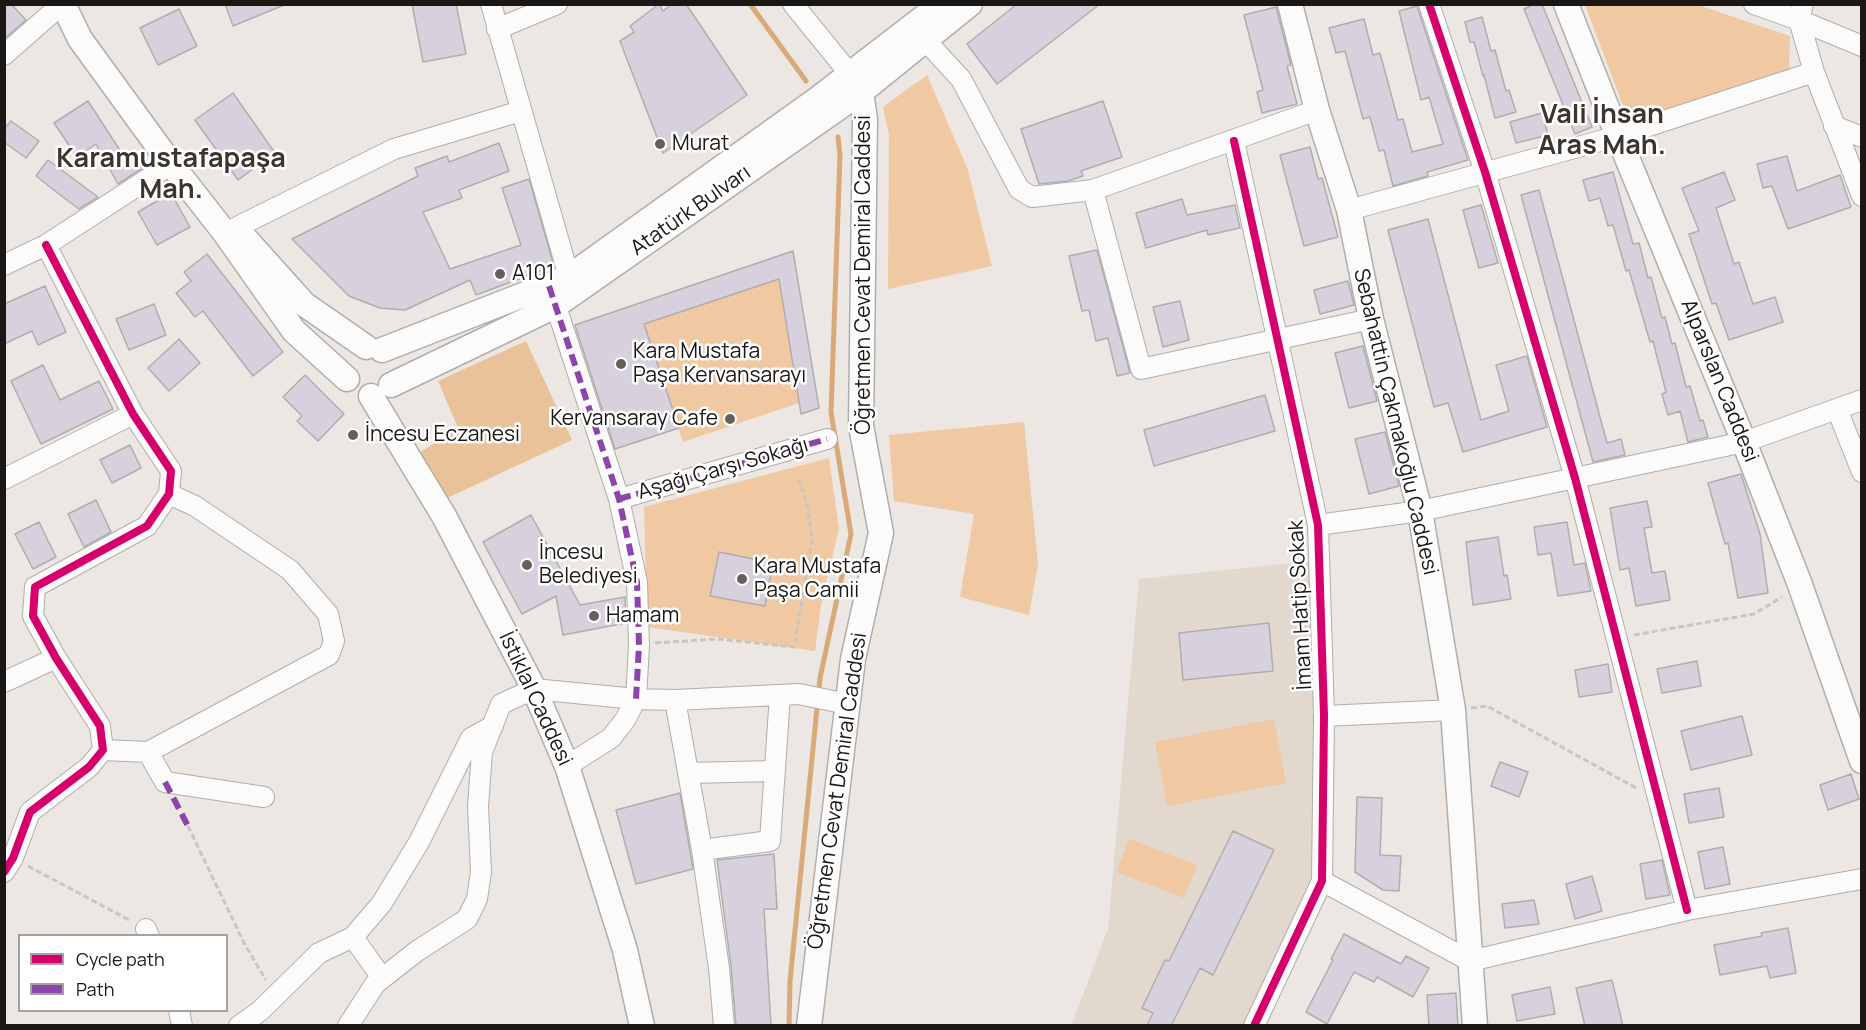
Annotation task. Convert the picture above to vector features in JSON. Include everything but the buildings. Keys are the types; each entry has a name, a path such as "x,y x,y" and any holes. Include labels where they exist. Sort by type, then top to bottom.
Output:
{"main road":[{"path":"63,4 80,39 171,164 230,230 304,304 393,361 395,369 381,391 356,392 347,379 294,331 230,230"},
{"name":"Atatürk Bulvarı","path":"855,83 942,4"},
{"name":"Atatürk Bulvarı","path":"381,391 558,290 819,98 855,83 926,42 970,4"},
{"name":"Sebahattin Çakmakoğlu Caddesi","path":"1290,4 1317,110 1349,210 1371,319 1420,511 1453,710 1474,1026"},
{"name":"Alparslan Caddesi","path":"1566,4 1744,441 1799,582 1862,761"},
{"name":"Öğretmen Cevat Demiral Caddesi","path":"809,1026 839,702 853,659 881,533 861,426 865,119 855,83"},
{"name":"Atatürk Bulvarı","path":"347,379 346,371 352,356 358,350 374,349 558,290"},
{"name":"İstiklal Caddesi","path":"381,391 534,689 567,766 625,950 642,1026"}],"street":[{"path":"4,55 63,4"},
{"path":"491,4 521,111 558,290 619,499 637,582 639,645 636,699 625,720 611,738 567,766"},
{"path":"497,29 557,4"},
{"path":"793,4 855,83"},
{"path":"1429,4 1485,172 1575,478 1687,910"},
{"path":"1754,4 1801,12 1862,46"},
{"path":"1801,12 1814,72 1862,196"},
{"path":"926,42 961,79 1019,189 1032,197 1093,190 1317,110"},
{"path":"1349,210 1618,136 1814,72"},
{"path":"230,230 394,149 521,111"},
{"path":"1834,126 1862,137"},
{"name":"İmam Hatip Sokak","path":"1234,141 1318,525 1324,716 1322,881 1259,1024"},
{"path":"4,265 46,245 171,164"},
{"path":"1093,190 1141,369 1371,319"},
{"path":"9,865 30,812 89,767 103,750 100,726 56,658 33,616 35,587 147,526 170,494 171,471 133,414 46,245"},
{"path":"1318,525 1420,511 1744,441 1862,400"},
{"path":"1837,409 1862,472"},
{"path":"4,479 133,414"},
{"name":"Aşağı Çarşı Sokağı","path":"619,499 827,439"},
{"path":"103,750 148,752 329,655 334,641 328,614 290,570 195,506 170,494"},
{"path":"4,682 56,658"},
{"path":"348,1026 375,984 417,951 467,919 477,899 481,872 478,806 482,752 501,704 534,689 636,699 675,700 790,694 839,702"},
{"path":"702,850 770,841 774,771 790,694"},
{"path":"675,700 702,850 719,968 724,1026"},
{"path":"1324,716 1453,710"},
{"path":"239,1026 260,1011 320,953 352,937 382,903 419,842 471,738 492,726"},
{"path":"148,752 165,782 264,797"},
{"path":"688,774 774,771"},
{"path":"1322,881 1470,961 1687,910 1862,879"},
{"path":"352,937 382,978"}],"path":[{"path":"639,645 718,639 794,647 812,539 807,502 798,479"},
{"path":"1617,638 1754,614 1780,598 1799,582"},
{"path":"1453,710 1487,706 1660,802"},
{"path":"188,826 244,943 276,994"},
{"path":"9,865 147,932"}],"shaded area":[{"path":"1585,5 1698,5 1790,36 1789,71 1630,124"},
{"path":"927,75 968,170 992,266 888,289 889,135 883,107"},
{"path":"779,279 799,403 683,442 644,324"},
{"path":"526,341 572,440 445,499 419,453 458,428 438,381"},
{"path":"1024,422 1038,564 1029,615 960,597 974,514 894,501 889,435"},
{"path":"829,458 839,528 821,605 815,651 647,627 644,507"},
{"path":"1312,561 1316,892 1254,1025 1071,1026 1108,929 1139,579"},
{"path":"1274,719 1286,783 1167,806 1155,742"},
{"path":"1129,839 1197,865 1184,898 1116,872"}],"waterway":[{"path":"750,4 806,81"},
{"path":"789,1026 790,981 820,678 851,534 831,412 840,155 838,137"}],"marked path":[{"path":"549,286 619,499 637,582 639,645 636,699"},
{"path":"619,499 827,439"},
{"path":"165,782 188,826"}],"cycle path":[{"path":"1429,4 1485,172 1575,478 1687,910"},
{"path":"1234,141 1318,525 1324,716 1322,881 1254,1026"},
{"path":"4,872 13,858 30,812 89,767 103,750 100,726 56,658 33,616 35,587 147,526 169,494 171,471 133,414 46,245"}],"place":[{"name":"Murat","path":"660,144"},
{"name":"A101","path":"500,274"},
{"name":"Kara Mustafa Paşa Kervansarayı","path":"621,364"},
{"name":"Kervansaray Cafe","path":"730,419"},
{"name":"İncesu Eczanesi","path":"353,435"},
{"name":"İncesu Belediyesi","path":"527,565"},
{"name":"Kara Mustafa Paşa Camii","path":"742,579"},
{"name":"Hamam","path":"594,616"}],"district":[{"name":"Vali İhsan Aras Mah.","path":"1602,130"},
{"name":"Karamustafapaşa Mah.","path":"171,174"}]}
